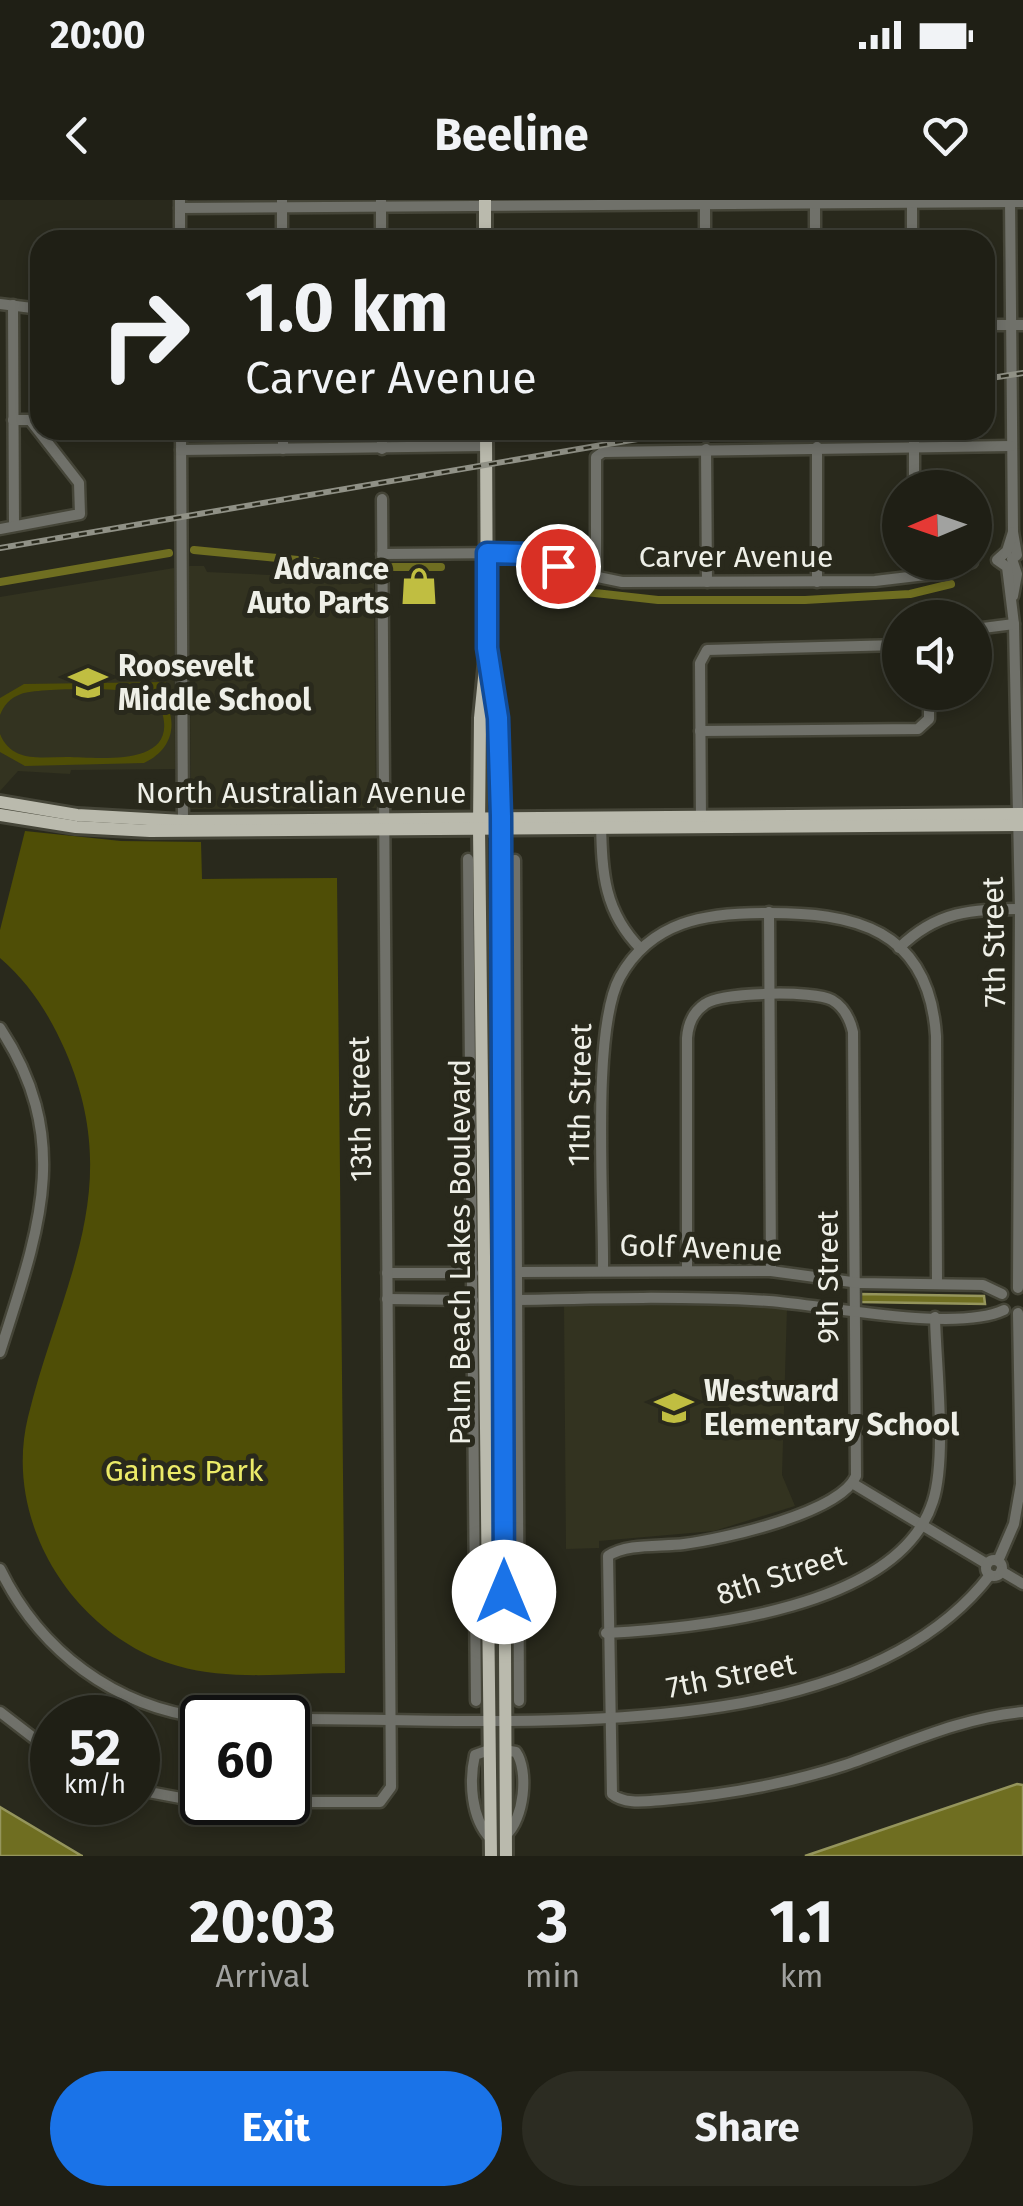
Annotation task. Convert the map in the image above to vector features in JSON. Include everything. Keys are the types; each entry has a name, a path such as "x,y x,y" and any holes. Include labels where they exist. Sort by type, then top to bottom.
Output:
{"main road":[{"path":"484,203 485,230"},
{"name":"Palm Beach Lakes Boulevard","path":"486,440 487,648 480,718 474,917 484,1057 478,1191 487,1503 482,1630 489,1718 490,1856"},
{"name":"Palm Beach Lakes Boulevard","path":"487,648 498,718 500,1057 508,1191 503,1502 512,1630 505,1718 506,1856"},
{"name":"North Australian Avenue","path":"0,802 76,816 183,826"},
{"name":"North Australian Avenue","path":"0,815 89,828 1020,820"},
{"path":"484,1057 500,1057"},
{"path":"487,1503 503,1502"}],"street":[{"name":"7th Street","path":"1010,201 1011,446 1017,554 1012,559 1017,574 1013,596"},
{"path":"704,202 705,230"},
{"path":"815,202 815,230"},
{"path":"912,202 912,230"},
{"path":"180,230 180,204 1023,202"},
{"path":"380,203 381,230"},
{"path":"282,204 282,230"},
{"path":"0,304 30,308"},
{"path":"13,306 14,526"},
{"path":"995,325 1023,325"},
{"path":"14,420 30,420"},
{"path":"0,528 80,514 74,475 46,440"},
{"path":"181,440 183,826"},
{"path":"283,440 283,449"},
{"path":"382,440 382,449"},
{"path":"914,440 914,470"},
{"path":"181,450 486,446"},
{"path":"596,578 596,457 602,452 1011,446"},
{"path":"817,448 818,582"},
{"path":"706,449 707,582"},
{"name":"13th Street","path":"310,1801 384,1800 391,1787 382,499"},
{"path":"996,560 1007,551 1013,532"},
{"name":"Carver Avenue","path":"382,554 532,554 596,578 707,582 882,578"},
{"name":"Carver Avenue","path":"992,560 1012,559"},
{"name":"7th Street","path":"996,560 1007,567 1014,624 1022,909 1020,1290"},
{"path":"992,627 1014,624"},
{"path":"701,822 700,663 706,650 882,645"},
{"path":"700,731 918,729 928,719 928,710"},
{"path":"601,823 606,898 616,920 641,949"},
{"path":"468,858 474,917 478,1191 473,1273 482,1630 476,1700"},
{"path":"515,860 508,1191 517,1300 512,1630 519,1701"},
{"path":"899,948 926,924 947,914 1022,909"},
{"path":"771,1271 769,912 821,912 852,919 899,948 923,980 935,1020 937,1284"},
{"name":"11th Street","path":"603,1270 605,1023 619,978 641,949 672,926 696,917 769,912"},
{"name":"9th Street","path":"686,1269 688,1027 698,1010 714,999 827,998 843,1010 852,1028 856,1471 852,1483"},
{"path":"499,1008 514,1008"},
{"path":"0,1028 33,1093 45,1171 38,1230 0,1352"},
{"name":"Golf Avenue","path":"516,1272 771,1271 852,1283 983,1284 1002,1294"},
{"path":"387,1273 473,1273"},
{"path":"1004,1310 1002,1294 1020,1290"},
{"path":"388,1299 474,1300"},
{"name":"Golf Avenue","path":"517,1300 771,1301 852,1313 935,1317 1020,1311"},
{"name":"7th Street","path":"310,1719 609,1716 726,1708 840,1677 925,1638 960,1612 994,1568 1014,1524 1021,1484 1020,1311"},
{"name":"8th Street","path":"606,1633 704,1625 804,1600 871,1571 904,1548 932,1504 937,1475 935,1317"},
{"path":"1023,1584 852,1483 810,1508 760,1527 690,1543 619,1549 608,1556 610,1789 615,1798 688,1798 779,1783 965,1723 1023,1712"},
{"path":"0,1570 26,1615 80,1668 141,1702 180,1712"},
{"path":"0,1712 30,1735"}],"shaded area":[{"path":"189,566 204,566 207,572 374,580 376,808 191,809"},
{"name":"Roosevelt Middle School","path":"174,568 175,769 71,770 70,774 18,771 0,791 0,597"},
{"path":"859,1294 984,1296 985,1304 860,1302"},
{"name":"Westward Elementary School","path":"688,1303 787,1308 782,1475 795,1506 714,1531 599,1541 599,1548 566,1549 564,1305"},
{"path":"1023,1785 1023,1856 805,1856"},
{"path":"0,1807 82,1856 0,1856"}],"green space":[{"path":"166,682 166,691 158,692 169,712 171,732 162,750 144,763 25,766 0,752 0,734 12,750 28,756 113,758 145,752 157,744 163,733 163,716 144,694 102,689 31,692 11,700 0,715 0,698 24,684"},
{"name":"Gaines Park","path":"25,831 121,841 201,842 202,879 337,878 345,1673 261,1675 198,1671 141,1651 107,1630 78,1602 37,1535 26,1497 23,1457 28,1417 82,1236 90,1148 82,1100 59,1037 30,989 0,958 0,930"}],"waterway":[{"path":"194,550 371,567"},
{"path":"0,582 169,553"},
{"path":"393,567 441,567"},
{"path":"522,567 577,591 658,600 805,600 910,594 951,584"}],"railway":[{"path":"995,377 1023,373"},
{"path":"0,548 632,440"}],"place":[{"name":"Advance Auto Parts","path":"419,586"},
{"name":"Roosevelt Middle School","path":"88,683"},
{"name":"Westward Elementary School","path":"674,1408"}],"route":[{"path":"504,1592 501,816 498,718 487,648 487,553 532,554 558,566"}]}
